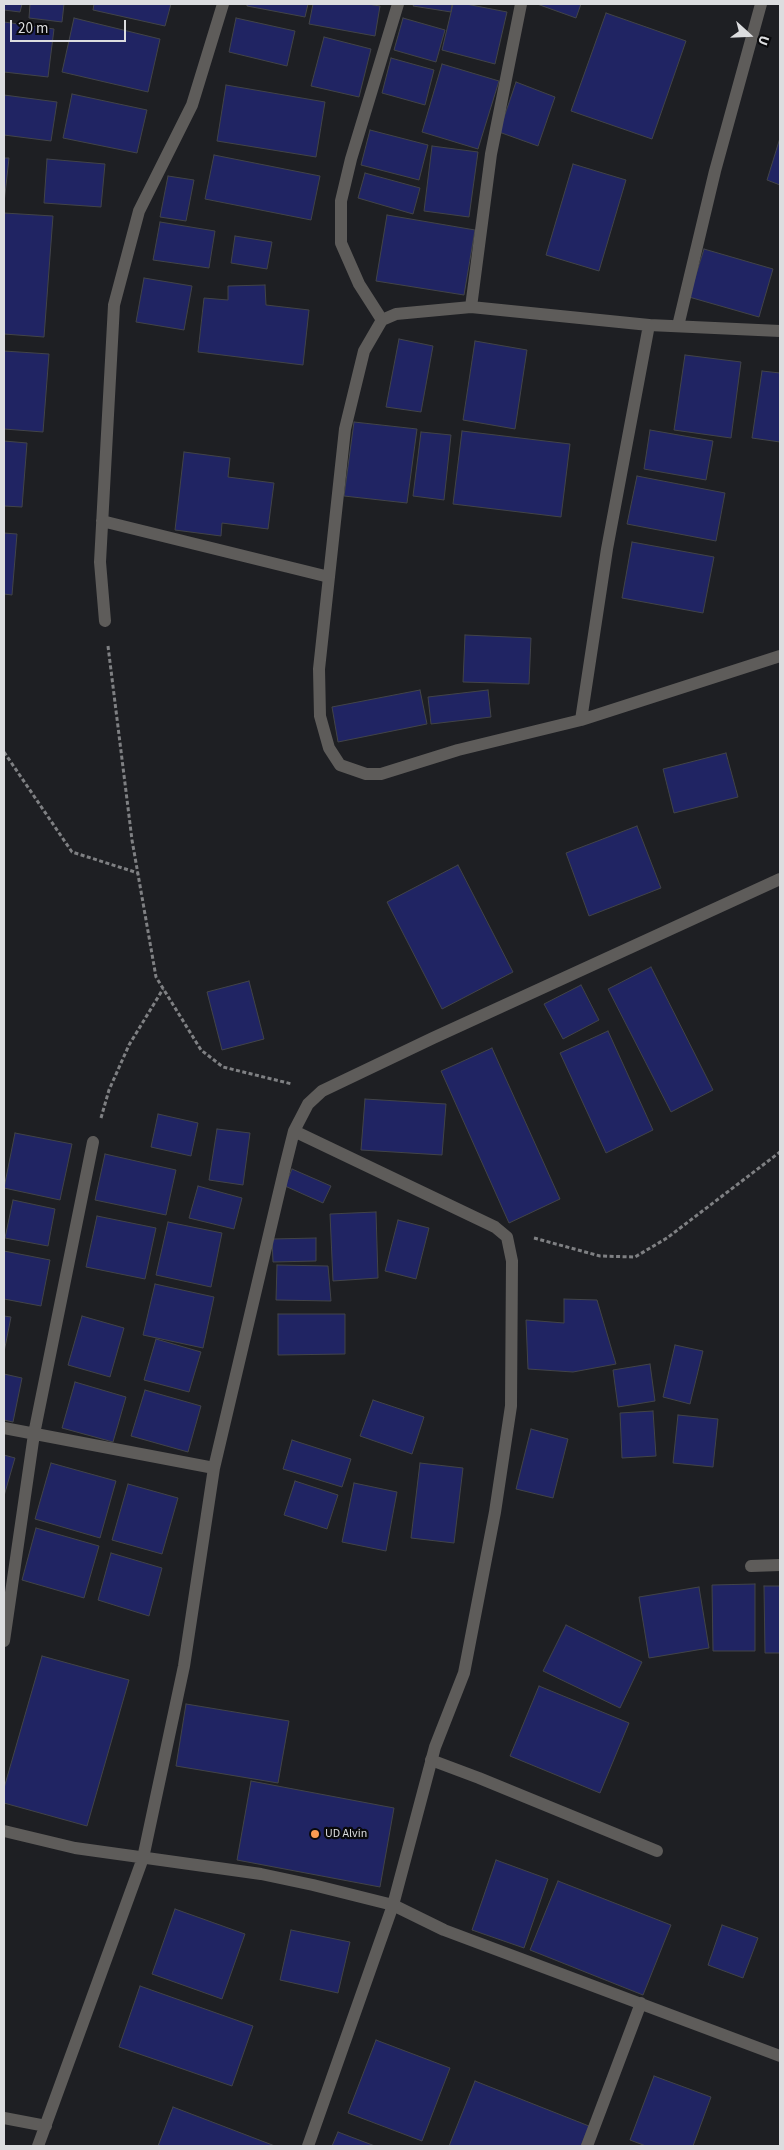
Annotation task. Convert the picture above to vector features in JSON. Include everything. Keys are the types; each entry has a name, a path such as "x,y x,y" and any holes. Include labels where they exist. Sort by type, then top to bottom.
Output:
{"street":[{"path":"105,621 100,562 114,305 138,211 192,105 223,4"},
{"path":"382,320 359,284 341,243 341,201 351,159 398,4"},
{"path":"471,307 491,154 521,4"},
{"path":"678,326 715,171 761,4"},
{"path":"780,331 649,324 471,307 396,314 382,320 364,351 345,429 319,669 320,716 328,748 340,764 366,774 381,774 458,750 581,720 780,656"},
{"path":"581,720 607,549 649,324"},
{"path":"102,521 329,577"},
{"path":"38,2146 143,1858 184,1666 214,1468 294,1132 308,1104 322,1091 433,1038 780,880"},
{"path":"294,1132 495,1227 507,1237 512,1261 511,1406 495,1512 464,1673 432,1760 393,1904 308,2146"},
{"path":"4,1640 34,1434 93,1142"},
{"path":"4,1428 214,1468"},
{"path":"751,1566 780,1565"},
{"path":"432,1760 657,1851"},
{"path":"4,1831 75,1848 261,1874 313,1884 393,1904 444,1930 780,2056"},
{"path":"587,2146 641,2003"},
{"path":"4,2118 46,2126"}],"path":[{"path":"105,621 138,873 156,977 201,1050 223,1067 322,1091"},
{"path":"4,752 72,852 138,873"},
{"path":"93,1142 109,1090 121,1063 163,989"},
{"path":"495,1227 600,1256 635,1257 667,1238 780,1152"}],"building":[{"path":"4,4 22,4 20,12 4,10"},
{"path":"30,4 64,4 62,22 29,18"},
{"path":"94,4 171,4 165,26 93,10"},
{"path":"247,4 308,4 305,17 247,6"},
{"path":"313,4 368,4 380,6 375,36 309,24"},
{"path":"414,4 452,4 451,12 413,6"},
{"path":"453,4 466,4 507,12 495,64 442,50"},
{"path":"537,4 581,4 576,18"},
{"path":"606,13 686,41 652,139 571,111"},
{"path":"74,18 160,39 148,92 62,72"},
{"path":"236,18 295,31 287,66 229,52"},
{"path":"403,18 445,30 436,62 394,50"},
{"path":"4,22 54,29 48,77 4,72"},
{"path":"324,37 371,49 359,97 311,86"},
{"path":"391,58 434,70 425,105 382,93"},
{"path":"442,64 499,81 478,149 422,132"},
{"path":"516,82 555,97 538,146 499,132"},
{"path":"226,85 325,102 316,157 217,141"},
{"path":"72,94 147,110 137,153 63,138"},
{"path":"4,95 57,102 51,141 4,135"},
{"path":"370,130 428,145 419,180 361,165"},
{"path":"780,138 780,185 767,180"},
{"path":"432,146 478,152 469,217 424,211"},
{"path":"214,155 320,176 311,220 205,199"},
{"path":"4,158 9,158 4,203"},
{"path":"47,159 105,164 101,207 44,203"},
{"path":"573,164 626,180 599,271 546,255"},
{"path":"365,173 420,188 413,214 358,198"},
{"path":"168,176 194,180 186,221 160,217"},
{"path":"4,213 53,216 44,337 4,334"},
{"path":"387,215 475,230 464,295 376,281"},
{"path":"160,222 215,231 209,268 153,260"},
{"path":"235,236 272,242 267,269 231,263"},
{"path":"704,249 773,269 759,317 689,297"},
{"path":"144,278 192,286 184,330 136,322"},
{"path":"265,285 266,305 309,310 303,365 198,352 204,298 228,300 228,286"},
{"path":"399,339 433,346 421,412 386,407"},
{"path":"475,341 527,350 515,429 463,420"},
{"path":"4,351 49,354 43,432 4,429"},
{"path":"685,355 741,362 731,438 674,430"},
{"path":"762,371 780,373 780,442 752,438"},
{"path":"354,422 417,429 407,503 344,496"},
{"path":"650,430 713,441 706,480 644,469"},
{"path":"462,431 570,444 561,517 453,504"},
{"path":"421,432 451,435 444,500 413,496"},
{"path":"4,441 27,443 22,507 4,506"},
{"path":"184,452 230,458 228,477 274,483 268,529 222,523 221,536 175,530"},
{"path":"637,476 725,493 716,541 627,524"},
{"path":"4,533 17,534 12,595 4,594"},
{"path":"632,542 714,557 703,613 622,598"},
{"path":"465,635 531,638 529,684 463,682"},
{"path":"420,690 427,724 338,742 332,707"},
{"path":"488,690 491,717 431,724 428,697"},
{"path":"726,753 738,797 674,813 663,769"},
{"path":"637,826 661,888 589,916 566,853"},
{"path":"458,865 513,972 442,1009 387,902"},
{"path":"651,967 713,1090 671,1112 608,989"},
{"path":"249,981 264,1039 222,1050 207,992"},
{"path":"581,985 599,1020 563,1039 544,1004"},
{"path":"608,1031 653,1130 606,1153 560,1053"},
{"path":"492,1048 560,1199 509,1223 441,1071"},
{"path":"365,1099 446,1104 442,1155 361,1150"},
{"path":"158,1114 198,1123 191,1156 151,1147"},
{"path":"217,1129 250,1133 243,1185 209,1180"},
{"path":"15,1133 72,1144 60,1200 4,1188"},
{"path":"105,1154 176,1170 166,1215 95,1200"},
{"path":"292,1169 331,1186 323,1203 285,1186"},
{"path":"198,1186 242,1198 234,1229 189,1218"},
{"path":"13,1200 55,1209 48,1246 5,1238"},
{"path":"376,1212 378,1278 333,1281 330,1214"},
{"path":"97,1216 156,1228 145,1279 86,1267"},
{"path":"398,1220 429,1228 416,1279 385,1271"},
{"path":"168,1222 222,1233 211,1287 156,1275"},
{"path":"316,1238 316,1261 273,1262 272,1239"},
{"path":"4,1251 50,1260 41,1306 4,1299"},
{"path":"277,1265 328,1266 331,1301 276,1300"},
{"path":"155,1284 214,1297 203,1348 143,1335"},
{"path":"564,1299 597,1300 616,1364 573,1372 528,1369 526,1320 564,1323"},
{"path":"278,1314 345,1314 345,1354 278,1355"},
{"path":"4,1316 11,1317 4,1352"},
{"path":"82,1316 124,1328 110,1377 68,1365"},
{"path":"156,1339 201,1352 189,1392 144,1380"},
{"path":"675,1345 703,1351 690,1404 663,1397"},
{"path":"650,1364 655,1401 618,1407 613,1370"},
{"path":"4,1374 22,1378 13,1422 4,1420"},
{"path":"75,1382 126,1397 113,1442 62,1428"},
{"path":"145,1390 201,1406 188,1452 131,1436"},
{"path":"373,1400 424,1417 412,1454 360,1436"},
{"path":"653,1411 656,1456 622,1458 620,1413"},
{"path":"678,1415 718,1419 713,1467 673,1463"},
{"path":"531,1429 568,1439 553,1498 516,1489"},
{"path":"292,1440 351,1459 342,1487 283,1469"},
{"path":"4,1455 15,1458 4,1496"},
{"path":"51,1463 116,1481 100,1538 35,1519"},
{"path":"420,1463 463,1468 454,1543 411,1538"},
{"path":"295,1481 338,1495 327,1529 284,1515"},
{"path":"354,1483 397,1492 386,1551 342,1542"},
{"path":"128,1484 178,1498 162,1554 112,1540"},
{"path":"36,1528 99,1546 84,1598 22,1580"},
{"path":"111,1553 162,1568 149,1616 98,1600"},
{"path":"755,1584 755,1651 713,1651 712,1585"},
{"path":"764,1586 780,1586 780,1653 765,1653"},
{"path":"699,1587 709,1648 649,1658 639,1597"},
{"path":"566,1625 642,1662 620,1708 543,1671"},
{"path":"42,1656 129,1680 87,1826 4,1803 4,1788"},
{"path":"539,1686 629,1723 600,1793 510,1756"},
{"path":"186,1704 289,1721 278,1783 176,1766"},
{"name":"UD Alvin","path":"251,1781 394,1808 380,1887 237,1860"},
{"path":"496,1860 548,1879 524,1948 472,1930"},
{"path":"558,1881 671,1925 643,1995 530,1950"},
{"path":"175,1909 245,1934 222,1999 152,1974"},
{"path":"722,1925 758,1938 743,1978 708,1965"},
{"path":"291,1930 350,1942 338,1993 280,1980"},
{"path":"140,1986 253,2026 232,2086 119,2047"},
{"path":"376,2040 450,2068 422,2141 348,2113"},
{"path":"654,2076 711,2097 693,2146 646,2146 630,2140"},
{"path":"475,2081 589,2126 581,2146 449,2146"},
{"path":"173,2107 275,2146 158,2146"},
{"path":"338,2132 375,2146 332,2146"}],"place":[{"name":"UD Alvin","path":"315,1834"}]}
